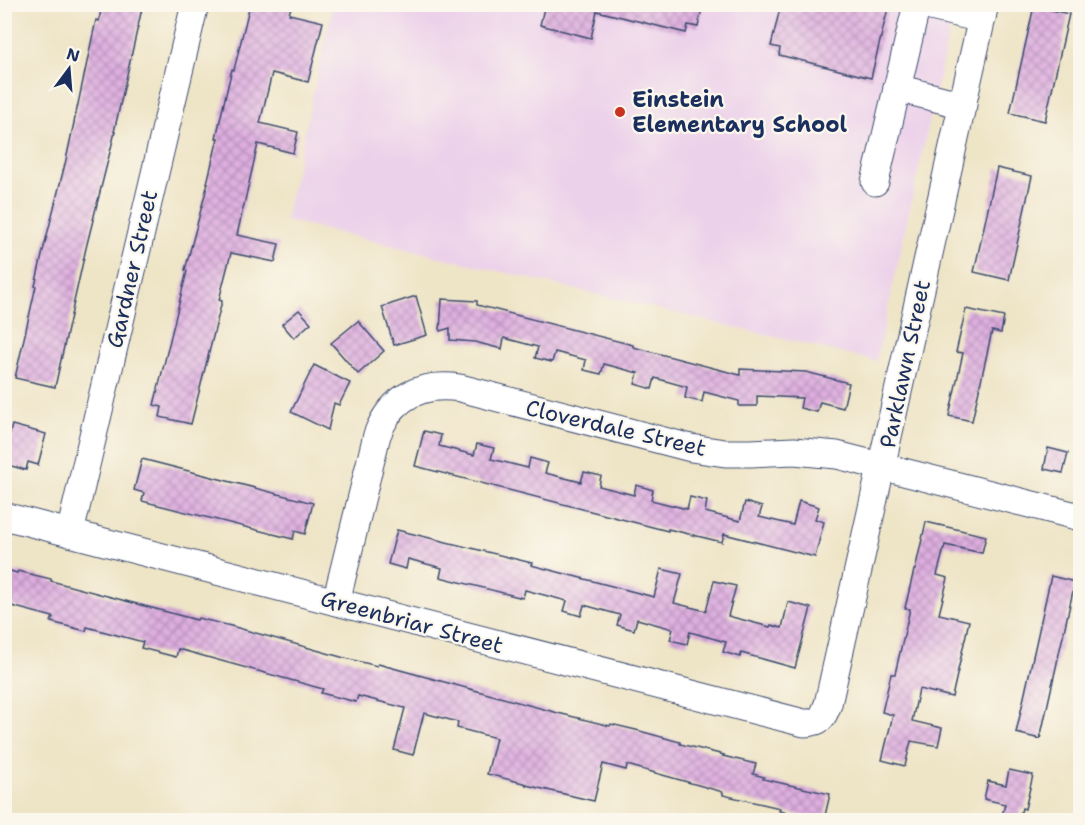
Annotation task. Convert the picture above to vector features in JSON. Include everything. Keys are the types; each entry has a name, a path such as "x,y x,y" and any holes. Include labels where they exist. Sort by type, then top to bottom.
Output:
{"street":[{"name":"Gardner Street","path":"70,533 195,4"},
{"path":"875,182 917,4 984,12"},
{"name":"Parklawn Street","path":"819,720 825,714 828,704 984,12"},
{"path":"897,88 963,105"},
{"name":"Cloverdale Street","path":"336,602 382,422 390,410 404,397 421,389 436,386 460,388 692,448 734,453 794,451 837,455 1080,517"},
{"name":"Greenbriar Street","path":"4,516 804,723 819,720"}],"shaded area":[{"name":"Einstein Elementary School","path":"333,5 955,5 876,361 285,220"}],"building":[{"path":"102,4 143,4 55,387 15,378 96,20 99,21"},
{"path":"250,4 292,4 289,14 323,22 308,82 272,73 260,123 298,132 293,153 258,144 237,235 279,244 275,262 231,253 219,300 222,301 191,424 160,417 162,407 154,405 208,183 226,94"},
{"path":"545,4 703,4 698,27 688,25 686,33 597,11 591,38 540,25"},
{"path":"781,4 889,4 871,78 779,55 780,48 771,46"},
{"path":"1034,6 1069,14 1045,121 1010,113"},
{"path":"997,168 1032,176 1009,280 974,272"},
{"path":"416,296 427,335 394,345 382,307"},
{"path":"442,299 477,301 477,305 740,375 740,369 806,372 849,383 843,408 820,402 817,412 800,408 802,398 757,396 757,406 739,406 739,401 704,392 702,402 685,398 687,387 655,378 652,389 635,384 638,373 604,364 601,374 584,370 586,360 555,352 552,362 535,358 538,347 504,338 502,349 475,342 450,340 450,328 440,331"},
{"path":"966,309 1004,317 1001,333 992,331 972,421 949,416 963,353 956,352"},
{"path":"299,310 311,323 294,338 282,324"},
{"path":"358,321 384,351 358,374 331,343"},
{"path":"314,365 350,383 339,405 334,403 328,430 291,412"},
{"path":"12,425 46,434 38,465 28,462 26,470 4,464 4,454"},
{"path":"424,431 441,435 439,446 474,455 477,444 494,448 491,459 528,468 530,458 548,463 545,473 581,482 584,472 601,476 599,486 634,495 636,485 653,490 651,500 687,509 690,497 707,501 705,512 740,521 745,502 762,507 759,517 793,525 799,501 819,507 815,519 824,522 815,557 724,534 722,542 668,529 668,531 415,466"},
{"path":"1048,448 1068,453 1063,473 1044,469"},
{"path":"142,459 313,503 305,534 295,531 293,539 142,501 144,493 134,490"},
{"path":"926,522 986,536 982,553 945,545 937,575 948,578 939,614 969,621 952,697 919,689 912,721 942,728 938,746 911,741 905,766 882,760 893,715 882,712 891,674 895,674 910,609 905,608"},
{"path":"397,530 532,563 531,565 654,597 661,569 682,574 674,603 706,611 714,581 736,586 728,616 770,627 771,625 782,628 788,602 811,608 795,668 741,653 740,657 723,652 726,642 690,632 687,644 670,640 673,629 637,619 634,630 617,625 620,615 584,605 581,616 564,611 567,601 525,590 523,598 440,577 442,568 408,559 406,569 388,564"},
{"path":"4,569 51,579 51,581 197,620 198,618 231,626 558,713 636,730 756,764 753,774 764,777 763,779 830,794 824,820 779,811 780,808 723,795 723,792 627,765 626,770 603,764 594,801 526,785 487,774 496,738 457,728 458,722 424,713 413,755 394,750 405,708 358,696 356,702 321,693 323,689 178,649 176,657 141,648 143,642 87,627 86,631 51,622 53,617 4,604"},
{"path":"1051,576 1075,582 1040,739 1016,733"},
{"path":"1009,770 1033,775 1025,809 1022,808 1019,820 1001,820 1005,804 984,799 988,781 1006,785"}],"place":[{"name":"Einstein Elementary School","path":"620,112"}]}
